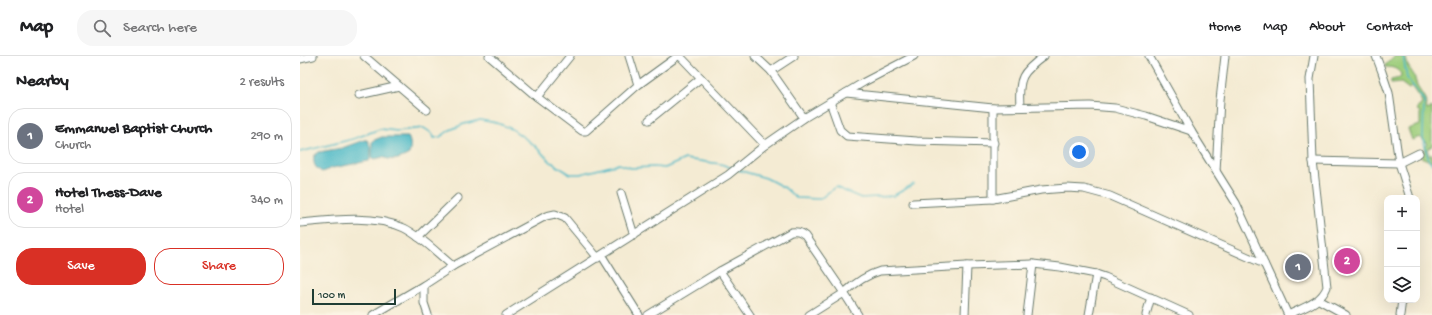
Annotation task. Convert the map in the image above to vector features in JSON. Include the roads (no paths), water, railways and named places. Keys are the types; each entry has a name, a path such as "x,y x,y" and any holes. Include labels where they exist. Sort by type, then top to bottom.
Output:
{"street":[{"path":"300,59 313,56"},
{"path":"364,56 427,110"},
{"path":"489,56 537,97 585,131 638,85 679,56 765,145"},
{"path":"537,97 570,56"},
{"path":"629,56 638,85"},
{"path":"755,56 771,71 804,118"},
{"path":"771,71 794,56"},
{"path":"506,315 600,257 728,174 765,145 804,118 914,56"},
{"path":"1020,106 1019,88 1023,76 1044,56"},
{"path":"1150,56 1191,131 1236,203 1288,315 1319,300 1324,295 1327,287 1313,161 1310,79 1314,56"},
{"path":"1216,171 1220,100 1225,56"},
{"path":"1376,56 1389,93 1399,163 1409,195"},
{"path":"649,120 701,78"},
{"path":"359,95 399,86"},
{"path":"846,93 993,108 1020,106 1090,106 1115,108 1146,116 1191,131"},
{"path":"830,102 840,130 847,136 917,141 994,143"},
{"path":"993,108 993,199"},
{"path":"1313,161 1399,163 1419,153"},
{"path":"913,203 993,199 1040,190 1054,189 1072,188 1096,191 1264,264"},
{"path":"621,193 634,235"},
{"path":"418,237 458,198"},
{"path":"374,315 453,266 546,216 555,214 565,218 600,257 639,315"},
{"path":"300,223 332,220 372,220 402,228 418,237 453,266"},
{"path":"648,315 720,271 791,232 799,232 805,236 858,315"},
{"path":"1027,315 1033,264"},
{"path":"808,315 844,293 861,278 870,273 880,271 967,266 1033,264 1060,266 1096,274 1189,315"},
{"path":"965,315 967,266"},
{"path":"720,271 750,315"},
{"path":"1089,315 1096,274"},
{"path":"424,285 424,303 428,315"},
{"path":"1146,315 1151,297"},
{"path":"1319,300 1346,315"},
{"path":"1400,315 1402,303"}],"water":[{"path":"382,137 408,137 410,141 409,154 396,159 383,157 375,159 372,158 372,141"},
{"path":"367,140 370,147 371,156 369,161 332,168 322,172 315,166 314,156 319,152 342,148"}],"waterway":[{"path":"1403,56 1407,78 1424,101 1423,138 1429,161 1432,164"},
{"path":"300,152 353,139 380,129 397,131 424,128 433,134 434,138 440,137 450,130 464,124 480,120 497,123 512,129 534,145 551,162 570,174 580,174 619,164 631,168 665,168 685,159 721,164 732,168"},
{"path":"738,170 766,178 785,188 796,198 820,199 835,187 861,198 893,196 914,184"}],"place":[{"name":"Hotel Thess-Dave","path":"1347,261"},
{"name":"Emmanuel Baptist Church","path":"1298,267"}]}
